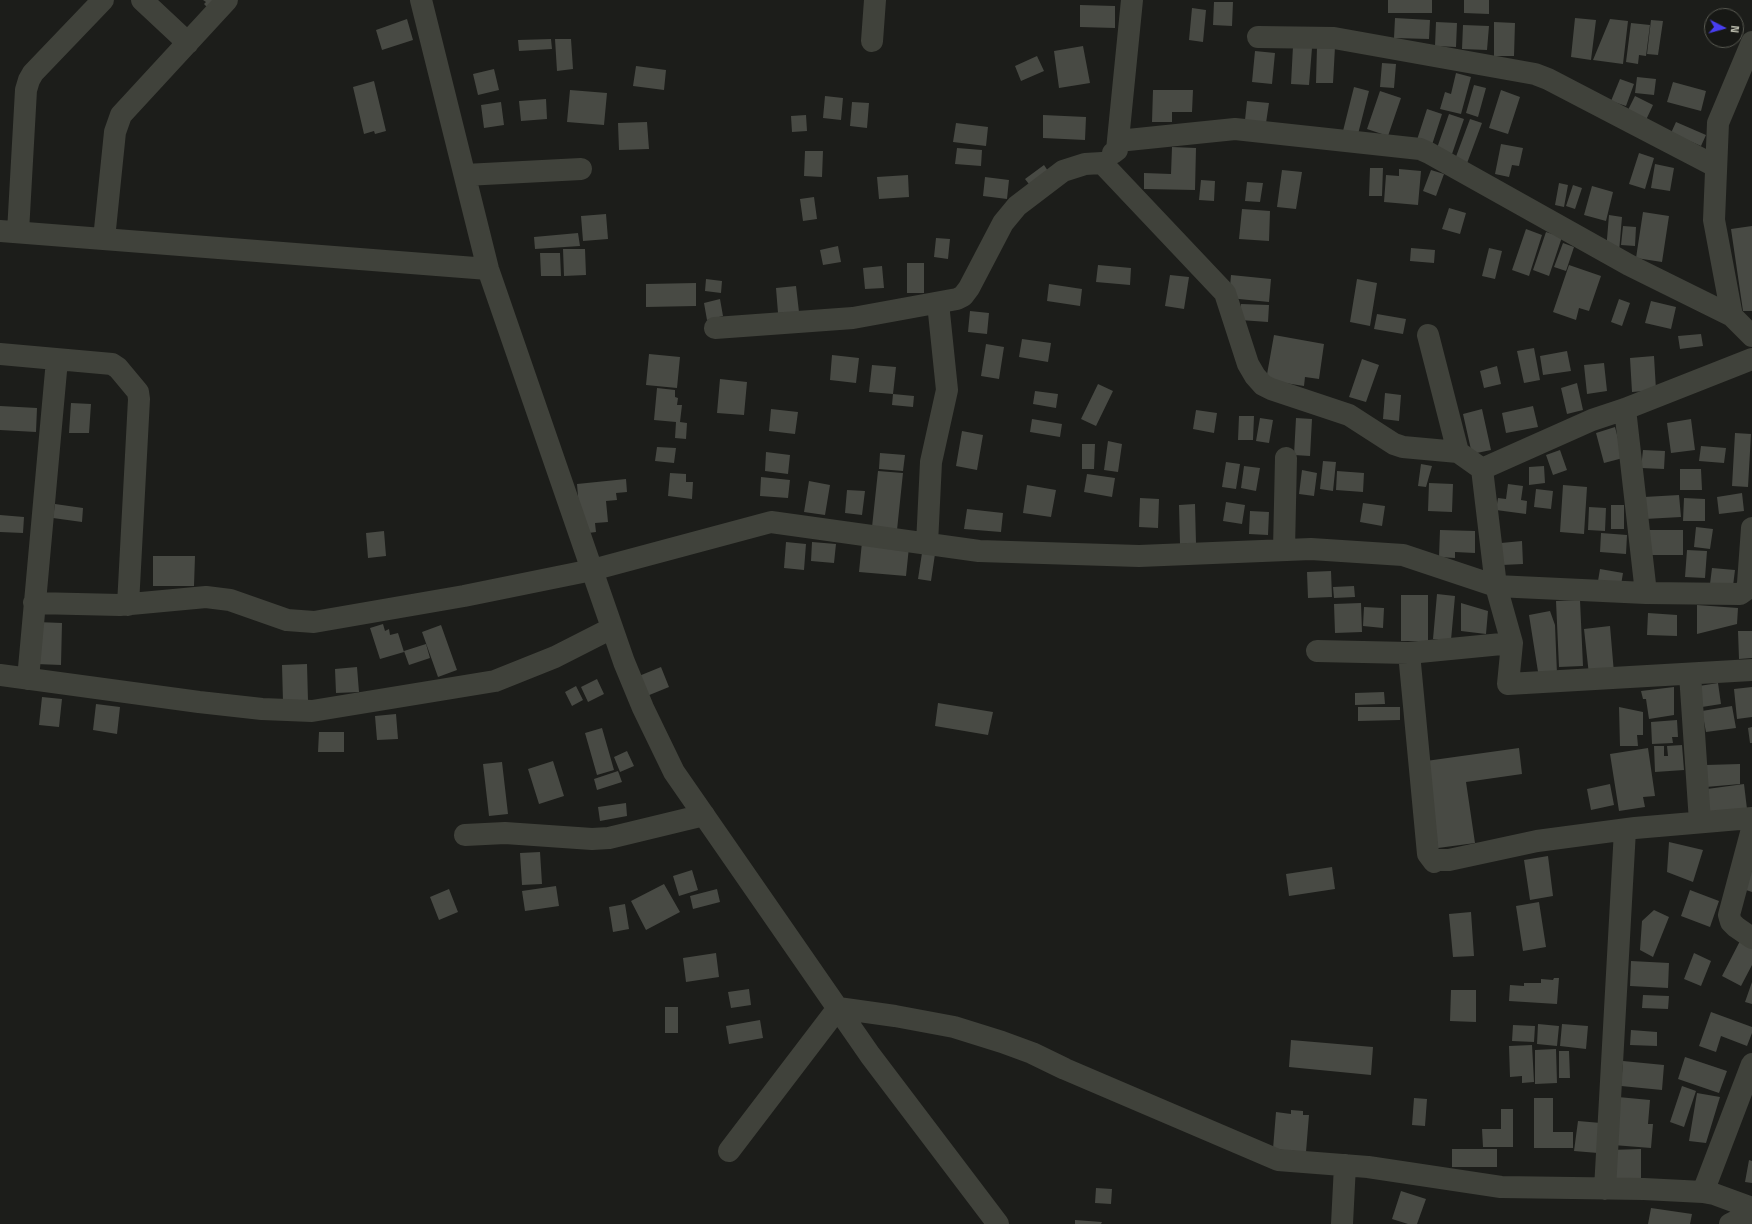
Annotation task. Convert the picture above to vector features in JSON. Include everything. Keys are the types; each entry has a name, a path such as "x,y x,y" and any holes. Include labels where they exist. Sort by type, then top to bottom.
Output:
{"street":[{"path":"103,0 33,73 29,80 26,90 9,232 488,269"},
{"path":"142,0 188,43"},
{"path":"104,239 118,122 127,107 188,43 226,0"},
{"path":"422,0 488,269 624,662 646,715 674,772 870,1055 998,1224"},
{"path":"872,41 875,0"},
{"path":"715,328 853,318 938,303 957,299 963,296 1003,223 1017,206 1062,171 1085,164 1102,163 1117,150 1132,0"},
{"path":"1258,37 1334,38 1535,74 1548,78 1715,166"},
{"path":"1732,316 1714,227 1717,131 1721,114 1752,42"},
{"path":"1118,141 1235,129 1420,150 1429,153 1629,264 1732,316 1752,336"},
{"path":"1102,163 1222,289 1228,301 1248,364 1255,376 1263,385 1349,415 1386,439 1402,447 1458,452 1482,469 1496,586 1512,643 1508,684 1752,670"},
{"path":"465,175 581,169"},
{"path":"927,544 931,462 947,390 938,303"},
{"path":"1428,335 1458,452"},
{"path":"0,354 112,364 118,368 138,392 139,399 128,605"},
{"path":"1482,469 1592,420 1625,409 1752,359"},
{"path":"28,679 57,360"},
{"path":"1625,409 1646,593"},
{"path":"1284,549 1286,458"},
{"path":"34,603 128,605 206,598 230,600 287,620 314,622 464,596 592,570 771,522 979,551 1139,556 1311,549 1403,555 1496,586 1646,593 1740,594 1744,592 1748,583 1752,528"},
{"path":"0,675 199,702 262,709 312,711 495,681 555,657 612,628"},
{"path":"1317,651 1409,653 1512,643"},
{"path":"1409,653 1428,854 1434,862 1537,841 1625,830 1752,818"},
{"path":"1690,674 1700,822"},
{"path":"465,835 505,833 609,838 704,815"},
{"path":"1752,829 1730,906 1729,915 1731,922 1752,938"},
{"path":"1605,1189 1625,830"},
{"path":"729,1151 838,1008"},
{"path":"838,1008 895,1016 954,1028 1002,1042 1032,1053 1065,1069 1270,1158 1368,1167 1501,1187 1703,1192 1714,1194 1752,1208"},
{"path":"1703,1192 1752,1064"},
{"path":"1342,1224 1345,1165"},
{"path":"1730,1224 1752,1213"}],"building":[{"path":"203,0 217,0 209,9 204,4 206,2"},
{"path":"1388,0 1432,0 1432,13 1388,13"},
{"path":"1464,0 1489,0 1489,14 1464,13"},
{"path":"1214,2 1233,2 1232,26 1213,25"},
{"path":"1080,5 1115,6 1115,28 1080,27"},
{"path":"1192,8 1206,10 1203,42 1189,40"},
{"path":"1395,18 1430,20 1429,39 1394,38"},
{"path":"1575,18 1596,20 1591,60 1571,57"},
{"path":"407,19 413,40 382,50 376,30"},
{"path":"1610,19 1628,21 1623,64 1593,60"},
{"path":"1651,20 1663,21 1658,55 1647,54"},
{"path":"1436,22 1457,23 1456,47 1435,46"},
{"path":"1494,22 1515,23 1514,56 1494,56"},
{"path":"1631,23 1650,25 1646,56 1639,55 1638,64 1626,62"},
{"path":"1463,25 1489,26 1487,50 1462,49"},
{"path":"551,39 552,49 519,51 518,40"},
{"path":"555,39 571,39 573,69 557,71"},
{"path":"1083,46 1090,83 1059,88 1054,51"},
{"path":"1293,46 1312,48 1309,85 1291,84"},
{"path":"1317,47 1335,47 1333,83 1316,83"},
{"path":"1255,51 1275,53 1272,84 1252,82"},
{"path":"1037,56 1044,71 1021,81 1015,66"},
{"path":"1382,63 1396,64 1394,88 1380,87"},
{"path":"636,66 666,70 664,90 633,86"},
{"path":"494,69 499,90 478,95 473,74"},
{"path":"1456,73 1471,77 1461,114 1440,109 1445,92 1451,94"},
{"path":"1637,77 1656,79 1654,95 1635,93"},
{"path":"1620,79 1634,84 1626,106 1611,101"},
{"path":"374,81 386,131 375,134 374,131 364,134 353,87"},
{"path":"1673,82 1706,91 1701,111 1667,102"},
{"path":"1474,85 1486,88 1478,117 1466,113"},
{"path":"1354,87 1369,91 1357,138 1342,135"},
{"path":"570,90 607,93 604,125 567,122"},
{"path":"1153,90 1193,90 1192,112 1172,112 1172,122 1152,122"},
{"path":"1501,90 1520,97 1508,134 1489,128"},
{"path":"1380,91 1401,98 1388,136 1367,129"},
{"path":"825,96 843,98 841,120 823,118"},
{"path":"1635,96 1653,105 1646,120 1627,112"},
{"path":"546,99 547,119 521,121 519,101"},
{"path":"1247,101 1269,103 1266,123 1245,120"},
{"path":"501,102 504,125 484,128 481,105"},
{"path":"852,102 869,103 867,128 850,126"},
{"path":"1427,109 1442,114 1430,151 1415,146"},
{"path":"1449,114 1464,119 1452,154 1437,148"},
{"path":"806,115 807,131 792,132 791,116"},
{"path":"1043,115 1086,117 1085,140 1043,138"},
{"path":"1470,119 1482,123 1466,166 1454,162"},
{"path":"647,122 649,149 619,150 618,123"},
{"path":"1676,122 1706,135 1701,146 1671,133"},
{"path":"956,123 988,127 986,146 953,142"},
{"path":"1501,144 1523,148 1519,166 1512,165 1509,177 1495,174"},
{"path":"1172,147 1196,148 1195,190 1144,189 1144,173 1171,174"},
{"path":"957,148 982,150 981,166 955,164"},
{"path":"805,151 823,151 822,177 804,176"},
{"path":"1639,153 1654,158 1645,189 1629,184"},
{"path":"1655,164 1674,168 1670,191 1651,188"},
{"path":"1044,165 1050,174 1032,188 1025,179"},
{"path":"1370,168 1383,168 1382,196 1369,196"},
{"path":"1399,169 1421,171 1418,205 1384,202 1386,175 1399,176"},
{"path":"1282,170 1302,172 1296,209 1277,207"},
{"path":"1431,170 1444,174 1436,196 1423,191"},
{"path":"908,175 909,197 879,199 877,177"},
{"path":"985,177 1009,180 1007,199 983,196"},
{"path":"1201,180 1215,181 1214,201 1199,200"},
{"path":"1247,182 1263,183 1260,202 1245,201"},
{"path":"1559,183 1568,185 1564,207 1555,205"},
{"path":"1573,185 1582,188 1575,209 1566,206"},
{"path":"1592,186 1613,192 1606,221 1584,215"},
{"path":"814,197 817,219 803,221 800,199"},
{"path":"1449,208 1466,213 1460,234 1442,229"},
{"path":"1242,209 1270,211 1269,241 1239,239"},
{"path":"1643,212 1669,216 1662,262 1636,258"},
{"path":"606,214 608,239 583,241 581,216"},
{"path":"1609,215 1622,217 1619,252 1606,251"},
{"path":"1623,226 1636,227 1635,246 1621,245"},
{"path":"1752,226 1752,311 1743,311 1731,229"},
{"path":"1526,229 1542,235 1529,276 1512,270"},
{"path":"1546,232 1562,237 1549,276 1533,270"},
{"path":"578,233 580,246 535,249 534,237"},
{"path":"936,238 950,239 948,259 934,257"},
{"path":"1563,243 1574,247 1566,271 1554,267"},
{"path":"838,246 841,262 823,265 820,250"},
{"path":"1411,248 1435,250 1434,263 1410,261"},
{"path":"1489,248 1502,251 1495,279 1482,276"},
{"path":"563,249 585,249 586,275 564,276"},
{"path":"540,253 560,253 561,276 541,276"},
{"path":"907,263 924,263 924,293 907,293"},
{"path":"1098,265 1131,268 1130,285 1096,282"},
{"path":"1569,265 1601,276 1589,311 1579,308 1576,320 1553,312"},
{"path":"882,266 884,288 865,289 863,268"},
{"path":"1170,275 1189,277 1184,309 1165,306"},
{"path":"1231,275 1271,279 1269,302 1229,298"},
{"path":"706,279 722,281 721,293 705,291"},
{"path":"1357,279 1377,283 1370,326 1350,322"},
{"path":"696,283 696,306 646,307 646,284"},
{"path":"1049,284 1082,289 1080,306 1047,301"},
{"path":"796,286 799,312 778,313 776,288"},
{"path":"720,299 723,316 707,320 704,303"},
{"path":"1619,299 1630,303 1622,326 1611,322"},
{"path":"1651,301 1676,307 1671,329 1645,323"},
{"path":"1241,304 1269,305 1268,322 1240,320"},
{"path":"970,311 989,313 987,334 968,332"},
{"path":"1377,314 1406,319 1403,334 1374,329"},
{"path":"1701,334 1703,346 1680,349 1678,336"},
{"path":"1274,335 1324,344 1319,379 1305,377 1304,386 1266,380"},
{"path":"1022,339 1051,343 1048,362 1019,357"},
{"path":"986,344 1004,347 999,379 981,376"},
{"path":"1534,348 1540,380 1524,383 1517,351"},
{"path":"1567,351 1571,371 1543,375 1540,356"},
{"path":"649,354 680,357 677,388 646,385"},
{"path":"832,355 859,358 856,383 830,380"},
{"path":"1654,356 1656,390 1632,392 1630,358"},
{"path":"1362,359 1379,365 1366,402 1349,397"},
{"path":"1604,363 1607,391 1587,394 1584,365"},
{"path":"872,365 896,367 893,394 869,392"},
{"path":"1497,366 1501,384 1484,388 1480,371"},
{"path":"720,379 747,382 744,415 717,413"},
{"path":"1577,383 1583,410 1567,414 1561,388"},
{"path":"1098,384 1113,391 1096,426 1081,419"},
{"path":"657,388 675,390 675,397 678,398 677,405 682,405 680,422 687,423 686,439 675,438 676,422 654,420"},
{"path":"1035,391 1058,394 1056,408 1033,404"},
{"path":"1385,393 1401,395 1399,421 1383,419"},
{"path":"893,394 914,396 913,407 892,405"},
{"path":"71,403 91,404 89,433 69,433"},
{"path":"0,406 37,408 36,432 0,430"},
{"path":"1533,406 1538,427 1506,433 1502,413"},
{"path":"771,409 798,412 795,434 769,431"},
{"path":"1482,409 1491,450 1472,454 1463,414"},
{"path":"1196,410 1217,413 1214,433 1193,429"},
{"path":"1239,416 1254,416 1253,440 1238,440"},
{"path":"1260,418 1273,420 1269,443 1256,441"},
{"path":"1296,418 1312,419 1310,456 1294,455"},
{"path":"1032,419 1062,424 1060,437 1030,432"},
{"path":"1691,419 1695,450 1671,453 1667,423"},
{"path":"1615,427 1623,458 1604,463 1596,433"},
{"path":"962,431 983,435 977,470 956,466"},
{"path":"1735,433 1751,434 1748,487 1732,486"},
{"path":"1108,441 1122,444 1118,472 1104,470"},
{"path":"1082,444 1095,444 1094,469 1082,469"},
{"path":"1701,446 1726,448 1724,463 1699,461"},
{"path":"657,447 676,448 674,463 655,461"},
{"path":"1560,450 1567,470 1553,475 1546,455"},
{"path":"1643,450 1665,451 1664,469 1641,468"},
{"path":"766,452 790,455 788,474 765,471"},
{"path":"880,453 905,455 903,471 879,469"},
{"path":"1323,461 1336,462 1333,491 1320,489"},
{"path":"1226,462 1240,464 1236,489 1222,487"},
{"path":"1421,464 1432,466 1426,487 1418,486"},
{"path":"1244,466 1260,468 1256,491 1241,488"},
{"path":"1544,466 1545,483 1529,485 1529,467"},
{"path":"1680,469 1701,469 1702,490 1680,490"},
{"path":"1302,470 1317,473 1314,496 1299,494"},
{"path":"878,471 903,473 897,530 872,527"},
{"path":"1337,471 1364,473 1363,492 1336,490"},
{"path":"670,473 686,474 686,482 693,482 692,499 668,496"},
{"path":"1087,474 1115,478 1112,497 1084,492"},
{"path":"761,477 790,480 788,498 760,496"},
{"path":"626,479 627,492 616,493 617,500 606,501 608,522 595,523 596,532 581,534 577,484"},
{"path":"809,481 830,485 825,515 804,512"},
{"path":"1429,483 1453,484 1452,512 1428,511"},
{"path":"1508,484 1523,486 1521,500 1527,501 1526,514 1496,510 1498,498 1506,499"},
{"path":"1027,485 1056,490 1051,517 1023,513"},
{"path":"1563,485 1587,487 1584,534 1560,532"},
{"path":"1536,489 1553,491 1551,509 1534,507"},
{"path":"847,490 865,491 862,515 845,513"},
{"path":"1742,493 1744,511 1719,514 1717,497"},
{"path":"1679,495 1681,517 1645,519 1644,497"},
{"path":"1140,498 1159,499 1158,528 1139,527"},
{"path":"1684,498 1705,499 1705,521 1683,521"},
{"path":"1226,502 1245,505 1242,524 1223,521"},
{"path":"1363,503 1385,506 1382,526 1360,522"},
{"path":"55,504 83,508 82,522 53,518"},
{"path":"1195,504 1196,543 1180,544 1179,505"},
{"path":"1611,505 1624,505 1624,529 1611,529"},
{"path":"1589,507 1606,508 1605,531 1588,530"},
{"path":"967,509 1003,513 1001,532 964,529"},
{"path":"1250,511 1269,512 1268,535 1249,534"},
{"path":"0,515 24,517 23,533 0,532"},
{"path":"1696,527 1713,529 1710,549 1694,547"},
{"path":"1440,530 1475,531 1475,553 1455,552 1455,558 1439,557"},
{"path":"1645,530 1683,530 1683,555 1645,555"},
{"path":"384,531 386,556 368,558 366,533"},
{"path":"1601,533 1627,535 1626,554 1600,552"},
{"path":"1522,541 1523,564 1502,565 1501,543"},
{"path":"786,542 806,544 804,570 784,568"},
{"path":"812,542 836,544 834,563 811,561"},
{"path":"862,542 909,547 906,576 859,572"},
{"path":"1687,550 1707,551 1705,578 1685,577"},
{"path":"922,553 935,554 931,581 918,579"},
{"path":"153,556 195,556 194,586 153,586"},
{"path":"1712,568 1735,570 1733,586 1710,584"},
{"path":"1600,569 1623,573 1621,585 1598,581"},
{"path":"1331,571 1332,597 1308,598 1307,572"},
{"path":"1354,586 1355,597 1334,598 1333,587"},
{"path":"1437,594 1455,596 1451,640 1433,639"},
{"path":"1401,595 1428,595 1428,641 1401,641"},
{"path":"1580,600 1583,666 1559,667 1556,601"},
{"path":"1361,603 1362,632 1335,633 1334,604"},
{"path":"1461,603 1488,611 1486,634 1461,631"},
{"path":"1697,605 1738,608 1737,624 1697,634"},
{"path":"1364,607 1384,608 1383,628 1363,626"},
{"path":"1550,611 1555,625 1557,674 1539,678 1529,615"},
{"path":"1648,613 1677,615 1677,636 1647,635"},
{"path":"37,622 62,623 61,665 36,664"},
{"path":"383,624 385,631 389,629 390,635 398,633 404,652 380,659 370,628"},
{"path":"441,625 457,670 438,677 422,632"},
{"path":"1610,626 1614,673 1589,675 1584,629"},
{"path":"1738,631 1752,631 1752,658 1739,659"},
{"path":"426,644 430,658 409,665 404,651"},
{"path":"307,664 308,701 283,702 282,665"},
{"path":"357,667 359,692 336,693 335,669"},
{"path":"661,667 669,687 642,698 634,678"},
{"path":"597,679 604,694 588,702 581,687"},
{"path":"1718,683 1721,704 1702,707 1699,686"},
{"path":"576,686 583,700 572,706 565,692"},
{"path":"1674,687 1674,715 1649,719 1646,699 1643,699 1641,691"},
{"path":"1752,687 1752,717 1737,719 1734,689"},
{"path":"1384,692 1385,704 1355,705 1355,693"},
{"path":"42,697 62,699 59,727 39,725"},
{"path":"938,703 993,712 988,735 935,726"},
{"path":"96,704 120,707 117,734 93,730"},
{"path":"1732,706 1736,728 1706,732 1702,711"},
{"path":"1358,707 1400,707 1400,720 1358,721"},
{"path":"1619,707 1643,712 1643,735 1637,735 1638,746 1620,746"},
{"path":"396,714 398,739 377,740 375,716"},
{"path":"1677,720 1678,737 1672,737 1673,743 1652,744 1651,722"},
{"path":"1752,727 1752,743 1750,743 1748,728"},
{"path":"602,728 614,770 597,775 585,733"},
{"path":"319,732 344,732 344,752 318,752"},
{"path":"1682,745 1684,770 1655,772 1654,746 1664,746 1664,756 1668,756 1667,746"},
{"path":"1519,748 1522,774 1466,782 1475,843 1438,848 1426,761"},
{"path":"1648,748 1655,796 1643,797 1645,807 1619,811 1610,754"},
{"path":"627,751 634,766 620,772 614,757"},
{"path":"553,761 564,796 539,804 528,769"},
{"path":"502,762 508,814 489,816 483,764"},
{"path":"1740,764 1740,784 1706,787 1706,765"},
{"path":"618,771 622,782 597,790 594,779"},
{"path":"1610,784 1614,805 1591,810 1587,789"},
{"path":"1744,784 1747,809 1710,814 1707,789"},
{"path":"626,803 627,816 600,821 598,807"},
{"path":"1669,842 1703,850 1693,882 1667,872"},
{"path":"540,852 542,884 522,885 520,853"},
{"path":"1548,856 1553,896 1530,900 1524,860"},
{"path":"1332,867 1335,889 1289,896 1286,874"},
{"path":"1752,869 1752,892 1746,890"},
{"path":"692,870 698,890 679,896 673,876"},
{"path":"664,884 680,912 646,930 631,901"},
{"path":"556,886 559,906 525,911 522,891"},
{"path":"449,889 458,912 439,920 430,897"},
{"path":"717,889 720,902 693,909 690,896"},
{"path":"1690,890 1719,901 1710,927 1681,916"},
{"path":"1539,902 1546,947 1523,951 1516,906"},
{"path":"625,904 629,929 613,932 609,907"},
{"path":"1654,910 1669,917 1653,957 1640,950 1642,921"},
{"path":"1471,912 1474,956 1453,957 1449,914"},
{"path":"1740,941 1752,948 1752,965 1741,986 1722,976"},
{"path":"716,953 719,977 686,982 683,958"},
{"path":"1694,953 1711,961 1701,986 1684,979"},
{"path":"1631,961 1669,963 1668,988 1630,986"},
{"path":"1554,978 1559,978 1557,1004 1509,1001 1510,985 1524,986 1524,983 1541,983 1541,979 1553,980"},
{"path":"1752,982 1752,1004 1745,1002"},
{"path":"749,989 751,1005 731,1008 728,992"},
{"path":"1451,990 1476,990 1476,1022 1450,1021"},
{"path":"1643,995 1669,996 1668,1009 1642,1008"},
{"path":"665,1007 678,1007 678,1033 665,1033"},
{"path":"1711,1012 1752,1027 1752,1033 1747,1046 1721,1036 1716,1052 1699,1046"},
{"path":"760,1020 763,1038 729,1044 726,1026"},
{"path":"1538,1024 1559,1026 1557,1046 1537,1044"},
{"path":"1562,1024 1588,1026 1586,1049 1560,1046"},
{"path":"1513,1025 1535,1026 1534,1042 1512,1041"},
{"path":"1631,1030 1657,1032 1657,1046 1630,1045"},
{"path":"1291,1040 1373,1047 1371,1075 1289,1067"},
{"path":"1532,1045 1534,1082 1522,1083 1522,1076 1510,1077 1509,1046"},
{"path":"1556,1049 1557,1083 1535,1084 1535,1050"},
{"path":"1559,1051 1569,1051 1570,1078 1559,1078"},
{"path":"1685,1057 1727,1071 1719,1093 1678,1079"},
{"path":"1623,1061 1664,1065 1662,1090 1621,1086"},
{"path":"1682,1086 1696,1091 1684,1127 1670,1122"},
{"path":"1697,1093 1720,1097 1706,1143 1689,1141"},
{"path":"1618,1097 1650,1100 1648,1124 1653,1124 1651,1148 1613,1145"},
{"path":"1414,1098 1427,1099 1425,1126 1412,1125"},
{"path":"1534,1098 1553,1098 1553,1132 1573,1132 1573,1148 1534,1148"},
{"path":"1501,1109 1513,1109 1513,1147 1483,1147 1482,1129 1501,1129"},
{"path":"1291,1110 1303,1111 1303,1115 1309,1115 1306,1152 1273,1149 1276,1112 1291,1114"},
{"path":"1578,1121 1601,1123 1598,1153 1574,1151"},
{"path":"1452,1149 1497,1149 1497,1167 1452,1167"},
{"path":"1641,1149 1641,1181 1611,1182 1610,1150"},
{"path":"1749,1160 1752,1161 1752,1183 1745,1182"},
{"path":"1096,1188 1112,1189 1111,1204 1095,1203"},
{"path":"1401,1191 1426,1199 1417,1224 1408,1224 1392,1219"},
{"path":"1651,1208 1692,1214 1690,1224 1648,1224"},
{"path":"1075,1220 1102,1222 1101,1224 1075,1224"}]}
